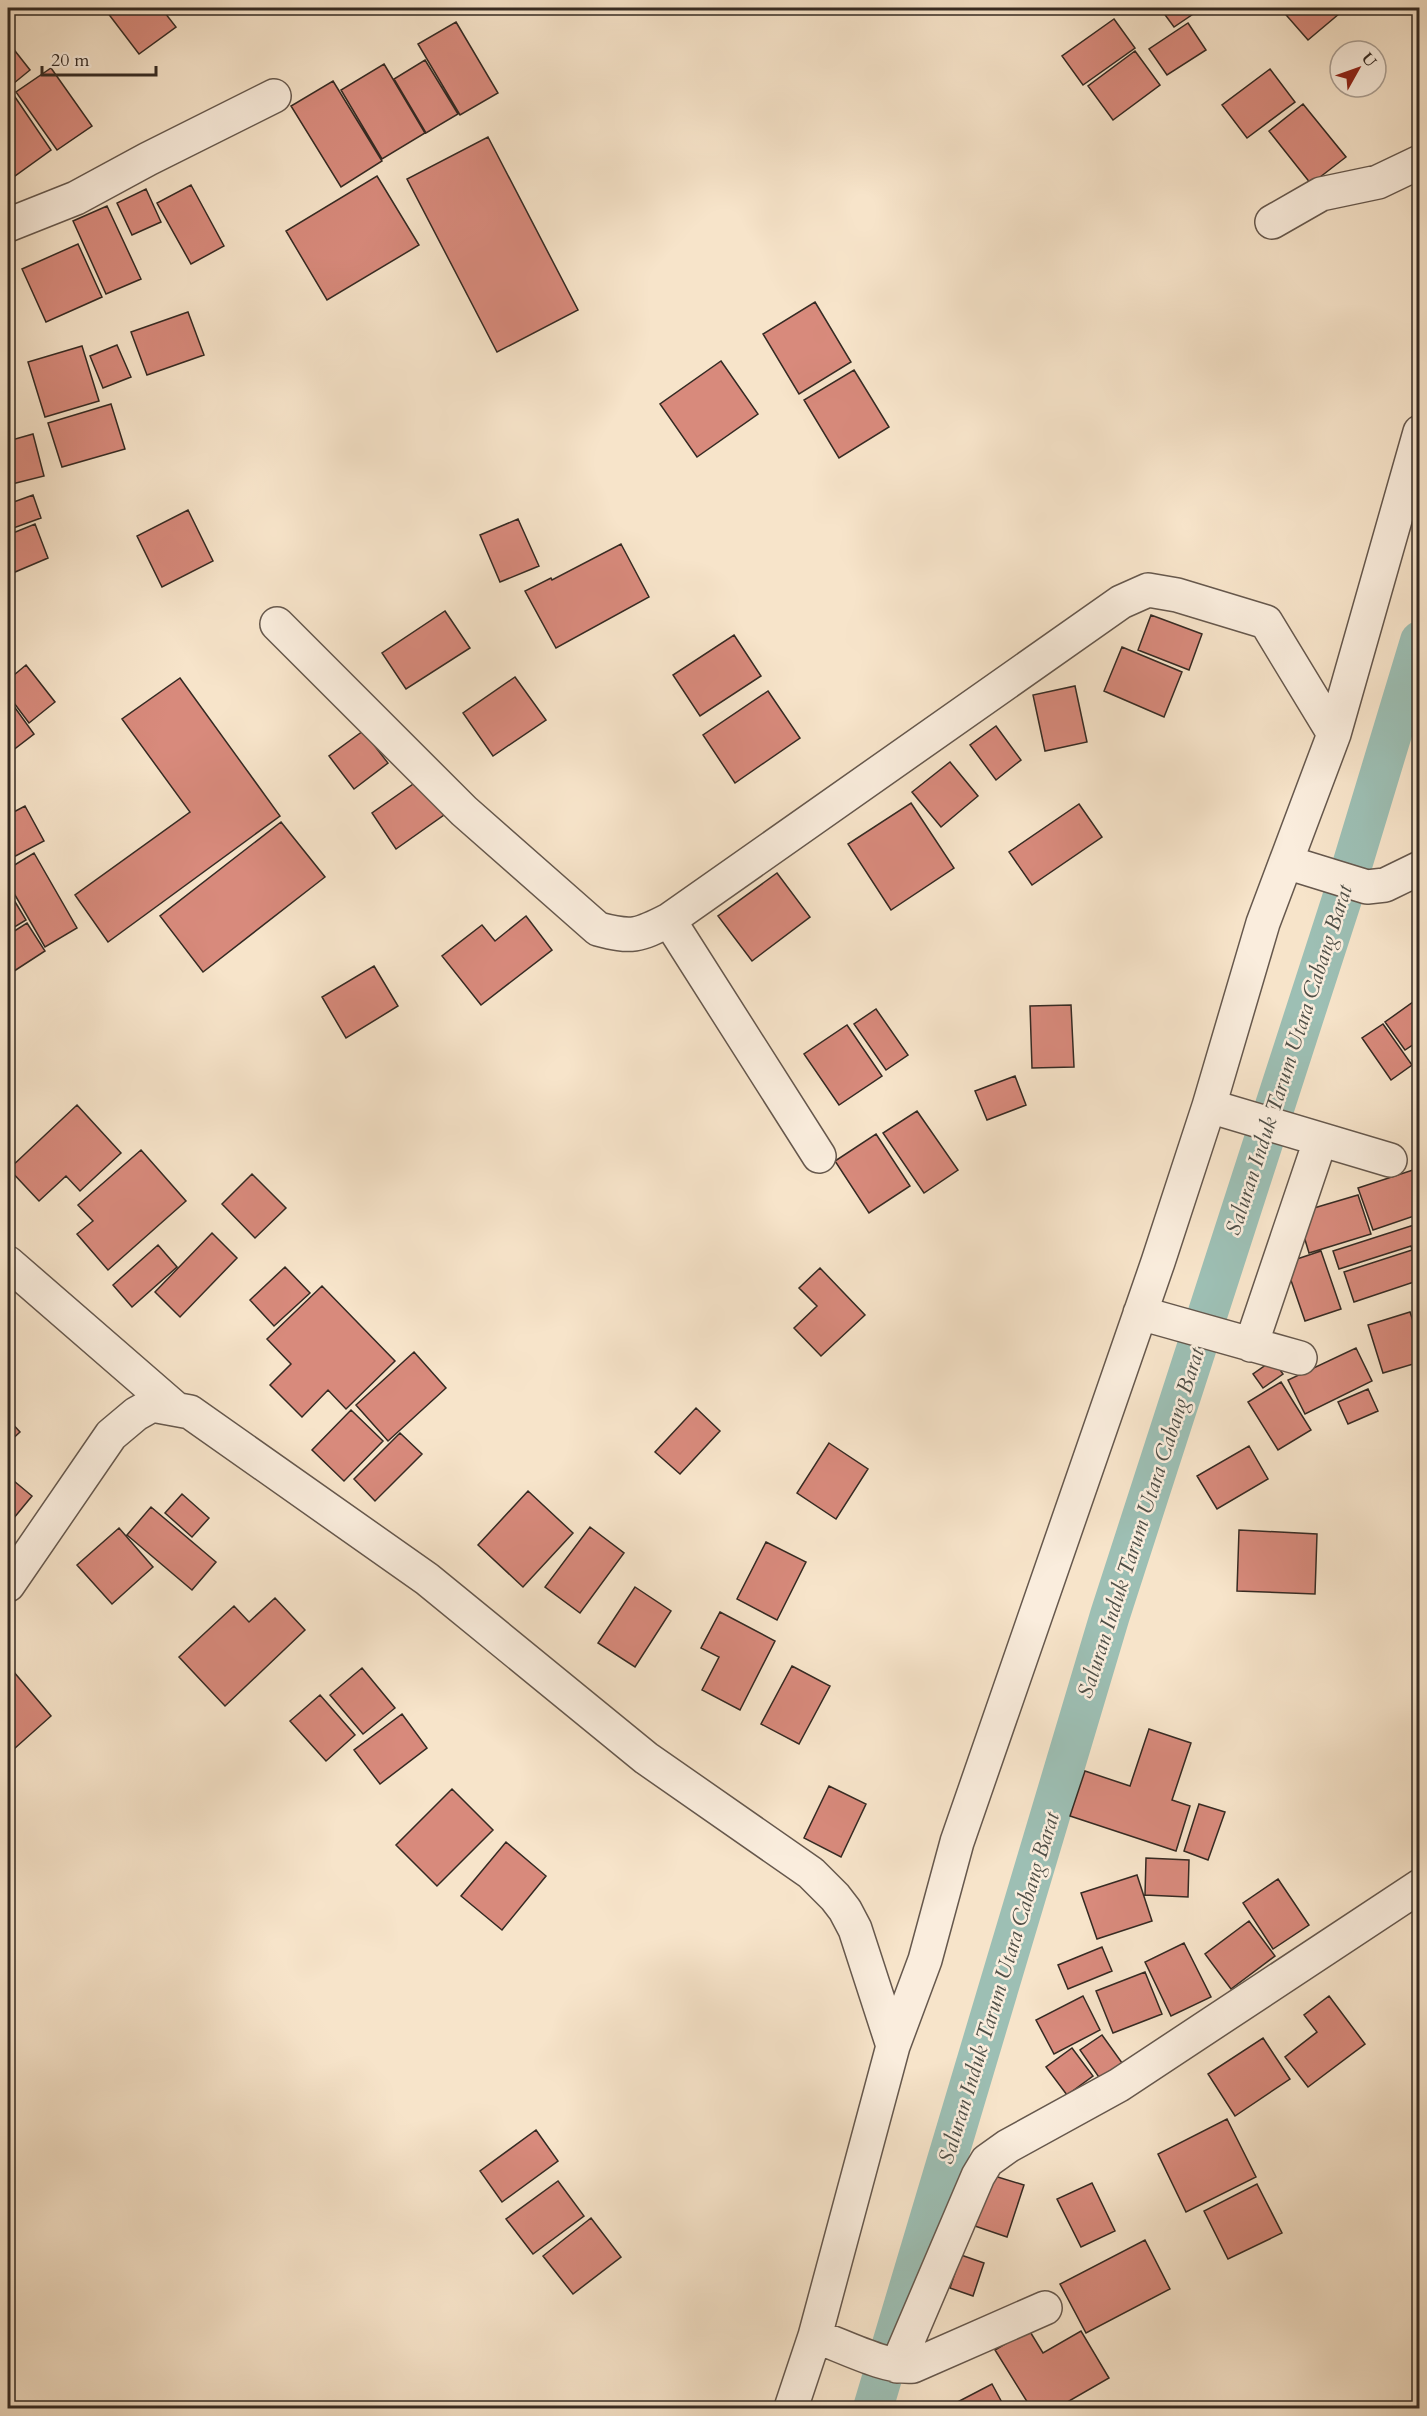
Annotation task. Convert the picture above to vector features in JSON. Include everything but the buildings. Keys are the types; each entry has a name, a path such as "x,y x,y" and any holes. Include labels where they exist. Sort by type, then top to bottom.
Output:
{"street":[{"path":"8,225 76,198 274,96"},
{"path":"1272,222 1321,194 1378,182 1419,162"},
{"path":"791,2409 827,2341 893,2046 925,1960 957,1842 1209,1106 1263,923 1298,866 1334,734 1412,509 1419,432"},
{"path":"277,624 464,811 598,929 623,936 645,932 669,920 1111,609 1148,590 1178,595 1266,622 1334,734"},
{"path":"1298,866 1367,887 1385,885 1419,868"},
{"path":"669,920 819,1156"},
{"path":"1209,1106 1390,1160"},
{"path":"1248,1343 1315,1139"},
{"path":"8,1263 175,1408"},
{"path":"1140,1313 1300,1358"},
{"path":"8,1585 111,1435 136,1414 152,1406 190,1412 427,1579 646,1758 811,1873 835,1897 855,1929 893,2046"},
{"path":"892,2365 978,2176 987,2161 1008,2146 1119,2085 1419,1886"},
{"path":"827,2341 892,2365 913,2366 1045,2308"}],"waterway":[{"name":"Saluran Induk Tarum Utara Cabang Barat","path":"873,2408 1110,1615 1341,902 1420,641"}]}
